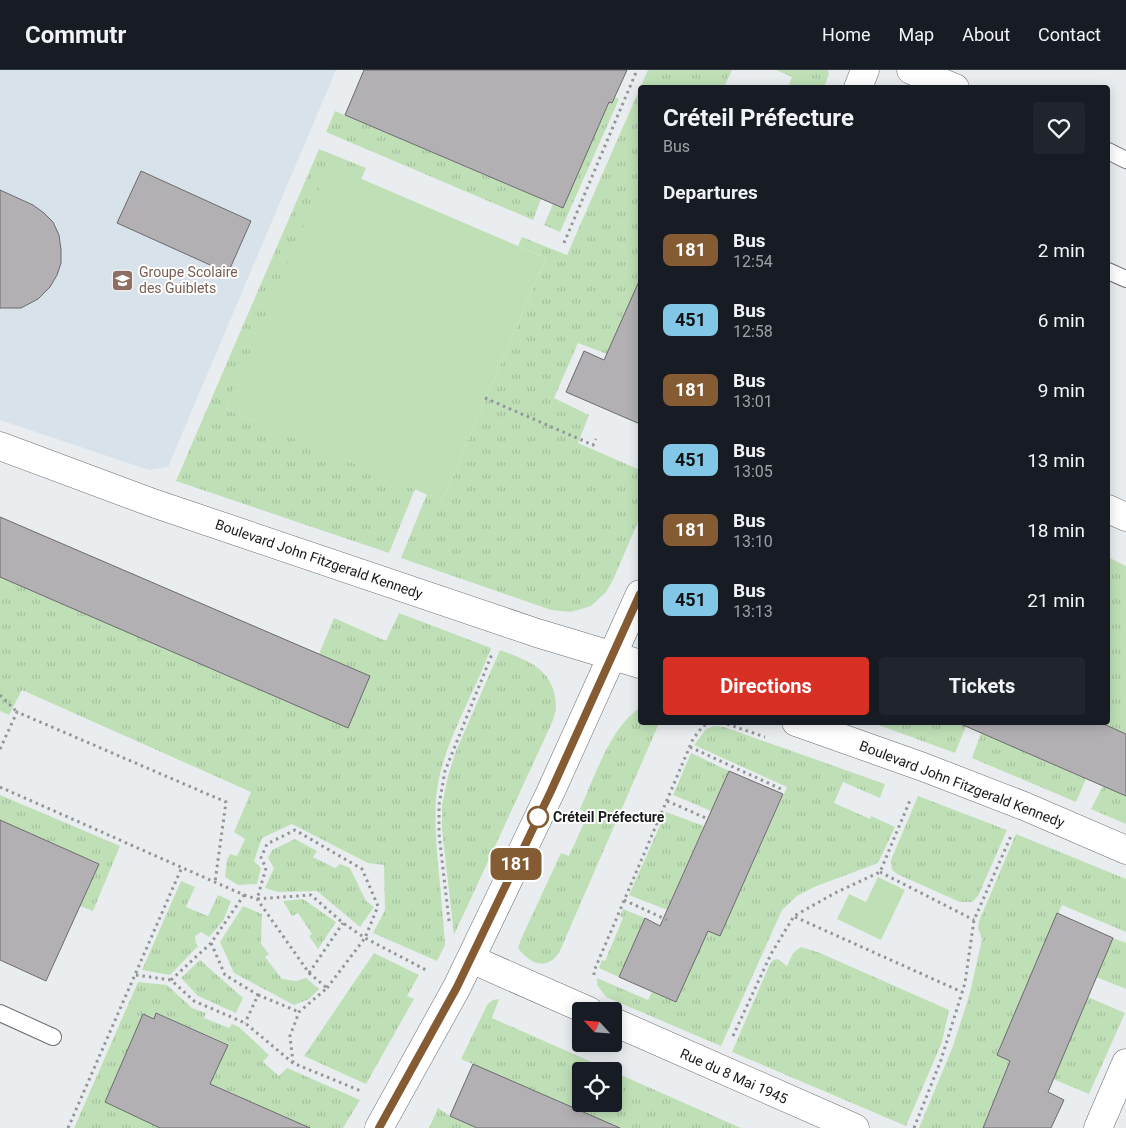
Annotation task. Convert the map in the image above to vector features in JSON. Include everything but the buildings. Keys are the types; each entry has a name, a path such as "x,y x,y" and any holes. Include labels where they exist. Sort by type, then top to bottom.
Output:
{"street":[{"path":"859,85 865,70"},
{"path":"911,70 948,85"},
{"name":"Boulevard John Fitzgerald Kennedy","path":"0,446 153,503 537,633 638,663"},
{"path":"1110,510 1126,517"},
{"path":"379,1128 457,987 551,791 638,598"},
{"name":"Boulevard John Fitzgerald Kennedy","path":"805,725 924,767 1024,806 1126,850"},
{"path":"470,959 572,1004"},
{"name":"Rue du 8 Mai 1945","path":"622,1026 855,1128"},
{"path":"1098,1128 1126,1063"}],"lane":[{"path":"1110,152 1126,160"},
{"path":"1110,272 1126,279"},
{"path":"0,1014 53,1037"}],"path":[{"path":"564,243 638,70"},
{"path":"485,398 593,445 596,439"},
{"path":"449,926 439,834 439,805 445,771 492,654"},
{"path":"0,695 17,712 226,802 214,882"},
{"path":"0,749 17,712"},
{"path":"594,978 594,971 693,738 705,725"},
{"path":"690,747 781,790"},
{"path":"0,788 244,895 257,899 312,894 343,923 364,938 435,974"},
{"path":"667,801 708,819"},
{"path":"914,1128 941,1060 965,983 974,920 1024,806"},
{"path":"730,1042 771,954 794,916 835,893 880,872 899,828"},
{"path":"257,899 266,868 261,858 267,844 295,830 362,869 378,906 364,938 327,988 299,1012 290,1036 293,1063"},
{"path":"68,1128 182,867"},
{"path":"880,872 974,920"},
{"path":"171,980 211,943 244,895"},
{"path":"257,899 309,973 327,988"},
{"path":"624,900 667,920"},
{"path":"794,916 962,992"},
{"path":"309,973 343,923"},
{"path":"211,943 225,975 258,995 299,1012"},
{"path":"136,975 171,980 194,1001 245,1023 293,1063 367,1094"},
{"path":"245,1023 258,995"}],"shaded area":[{"name":"Groupe Scolaire des Guiblets","path":"0,70 336,70 168,467 149,470 0,420"}],"green space":[{"path":"648,70 732,70 725,85 641,85"},
{"path":"776,70 828,70 829,74 825,85 789,85 792,77"},
{"path":"638,93 638,284 607,354 578,343 554,398 589,415 578,443 638,469 638,522 606,592 591,606 571,612 551,610 401,558 427,494 442,501 546,258 518,246 522,237 567,255"},
{"path":"615,97 619,99 560,232 544,225 553,204 609,102 612,102"},
{"path":"335,111 541,199 533,220 326,132"},
{"path":"319,149 366,168 361,179 330,166 226,409 415,489 389,553 176,481"},
{"path":"329,165 546,258 442,501 226,409"},
{"path":"1110,558 1126,566 1126,734 1104,725 1110,725"},
{"path":"0,577 348,728 370,676 319,654 334,618 386,641 399,613 491,648 449,745 439,778 436,800 436,832 445,945 437,961 373,933 385,910 384,865 368,863 292,824 262,838 254,861 261,868 257,884 238,885 225,877 227,860 230,854 237,856 245,839 234,832 251,792 22,690 9,715 0,711"},
{"path":"500,650 530,663 545,675 551,684 556,711 550,728 454,935 442,830 442,805 456,751"},
{"path":"638,710 638,725 658,725 559,953 549,962 538,963 528,958 518,948 521,939 561,853 569,856 588,814 580,809 597,768 620,727"},
{"path":"878,725 966,726 955,753"},
{"path":"714,726 724,727 885,784 880,798 843,782 834,803 870,819 871,816 895,827 878,863 814,887 797,896 782,910 721,1046 622,1004 622,1002 606,997 597,985 597,978 648,1000 652,992 676,1002 704,929 720,936 787,787 694,745 706,729"},
{"path":"981,733 1086,779 1076,802 972,758"},
{"path":"691,753 729,771 711,811 673,795"},
{"path":"1103,786 1126,796 1126,824 1091,809"},
{"path":"0,795 120,846 93,911 80,906 99,863 0,823"},
{"path":"918,796 1007,830 978,896 972,902 960,902 892,870 891,860"},
{"path":"666,812 704,826 667,910 629,895"},
{"path":"1016,834 1126,879 1126,932 1062,905 997,1055 1015,1062 1004,1076 983,1128 919,1128 953,1046 970,993 982,939 978,928 979,921"},
{"path":"295,839 317,851 313,857 335,868 340,864 350,868 366,901 374,907 360,927 317,891 278,892 265,888 274,868 268,858 272,850"},
{"path":"878,877 905,890 881,940 837,919 849,894 866,902"},
{"path":"181,881 195,887 186,907 208,916 218,895 231,901 223,921 209,937 201,932 195,936 198,946 170,975 142,970"},
{"path":"303,899 336,922 318,949 309,936 312,934 298,913 292,916 283,901"},
{"path":"243,906 262,914 261,944 269,954 265,957 282,979 296,981 306,978 319,989 309,999 294,1005 234,973 220,942"},
{"path":"623,909 645,918 619,977 599,968 602,960 605,961 623,918 620,916"},
{"path":"1113,938 1126,943 1126,989 1096,977"},
{"path":"801,947 820,953 949,1010 942,1042 906,1126 732,1052 769,966 773,960 778,959 787,966 793,953"},
{"path":"374,953 419,975 407,996 414,999 366,1084 304,1056"},
{"path":"200,960 243,998 236,1013 198,996 181,978"},
{"path":"138,982 167,985 192,1008 206,1013 204,1018 229,1028 232,1024 239,1027 269,1055 263,1062 279,1076 287,1068 360,1100 343,1128 269,1128 276,1113 219,1088 217,1092 208,1089 228,1044 157,1013 154,1019 143,1014 105,1102 160,1128 74,1128"},
{"path":"1088,997 1125,1013 1089,1094 1053,1079"},
{"path":"499,999 492,1018 592,1062 572,1062 572,1107 461,1059 487,1005 493,1000"},
{"path":"622,1076 741,1128 620,1128 583,1112 622,1112"},
{"path":"438,1108 450,1116 477,1128 429,1128"}],"bus line":[{"name":"181","path":"379,1128 457,987 551,791 638,598"}],"place":[{"name":"Groupe Scolaire des Guiblets","path":"123,280"},
{"name":"Créteil Préfecture","path":"538,817"}]}
